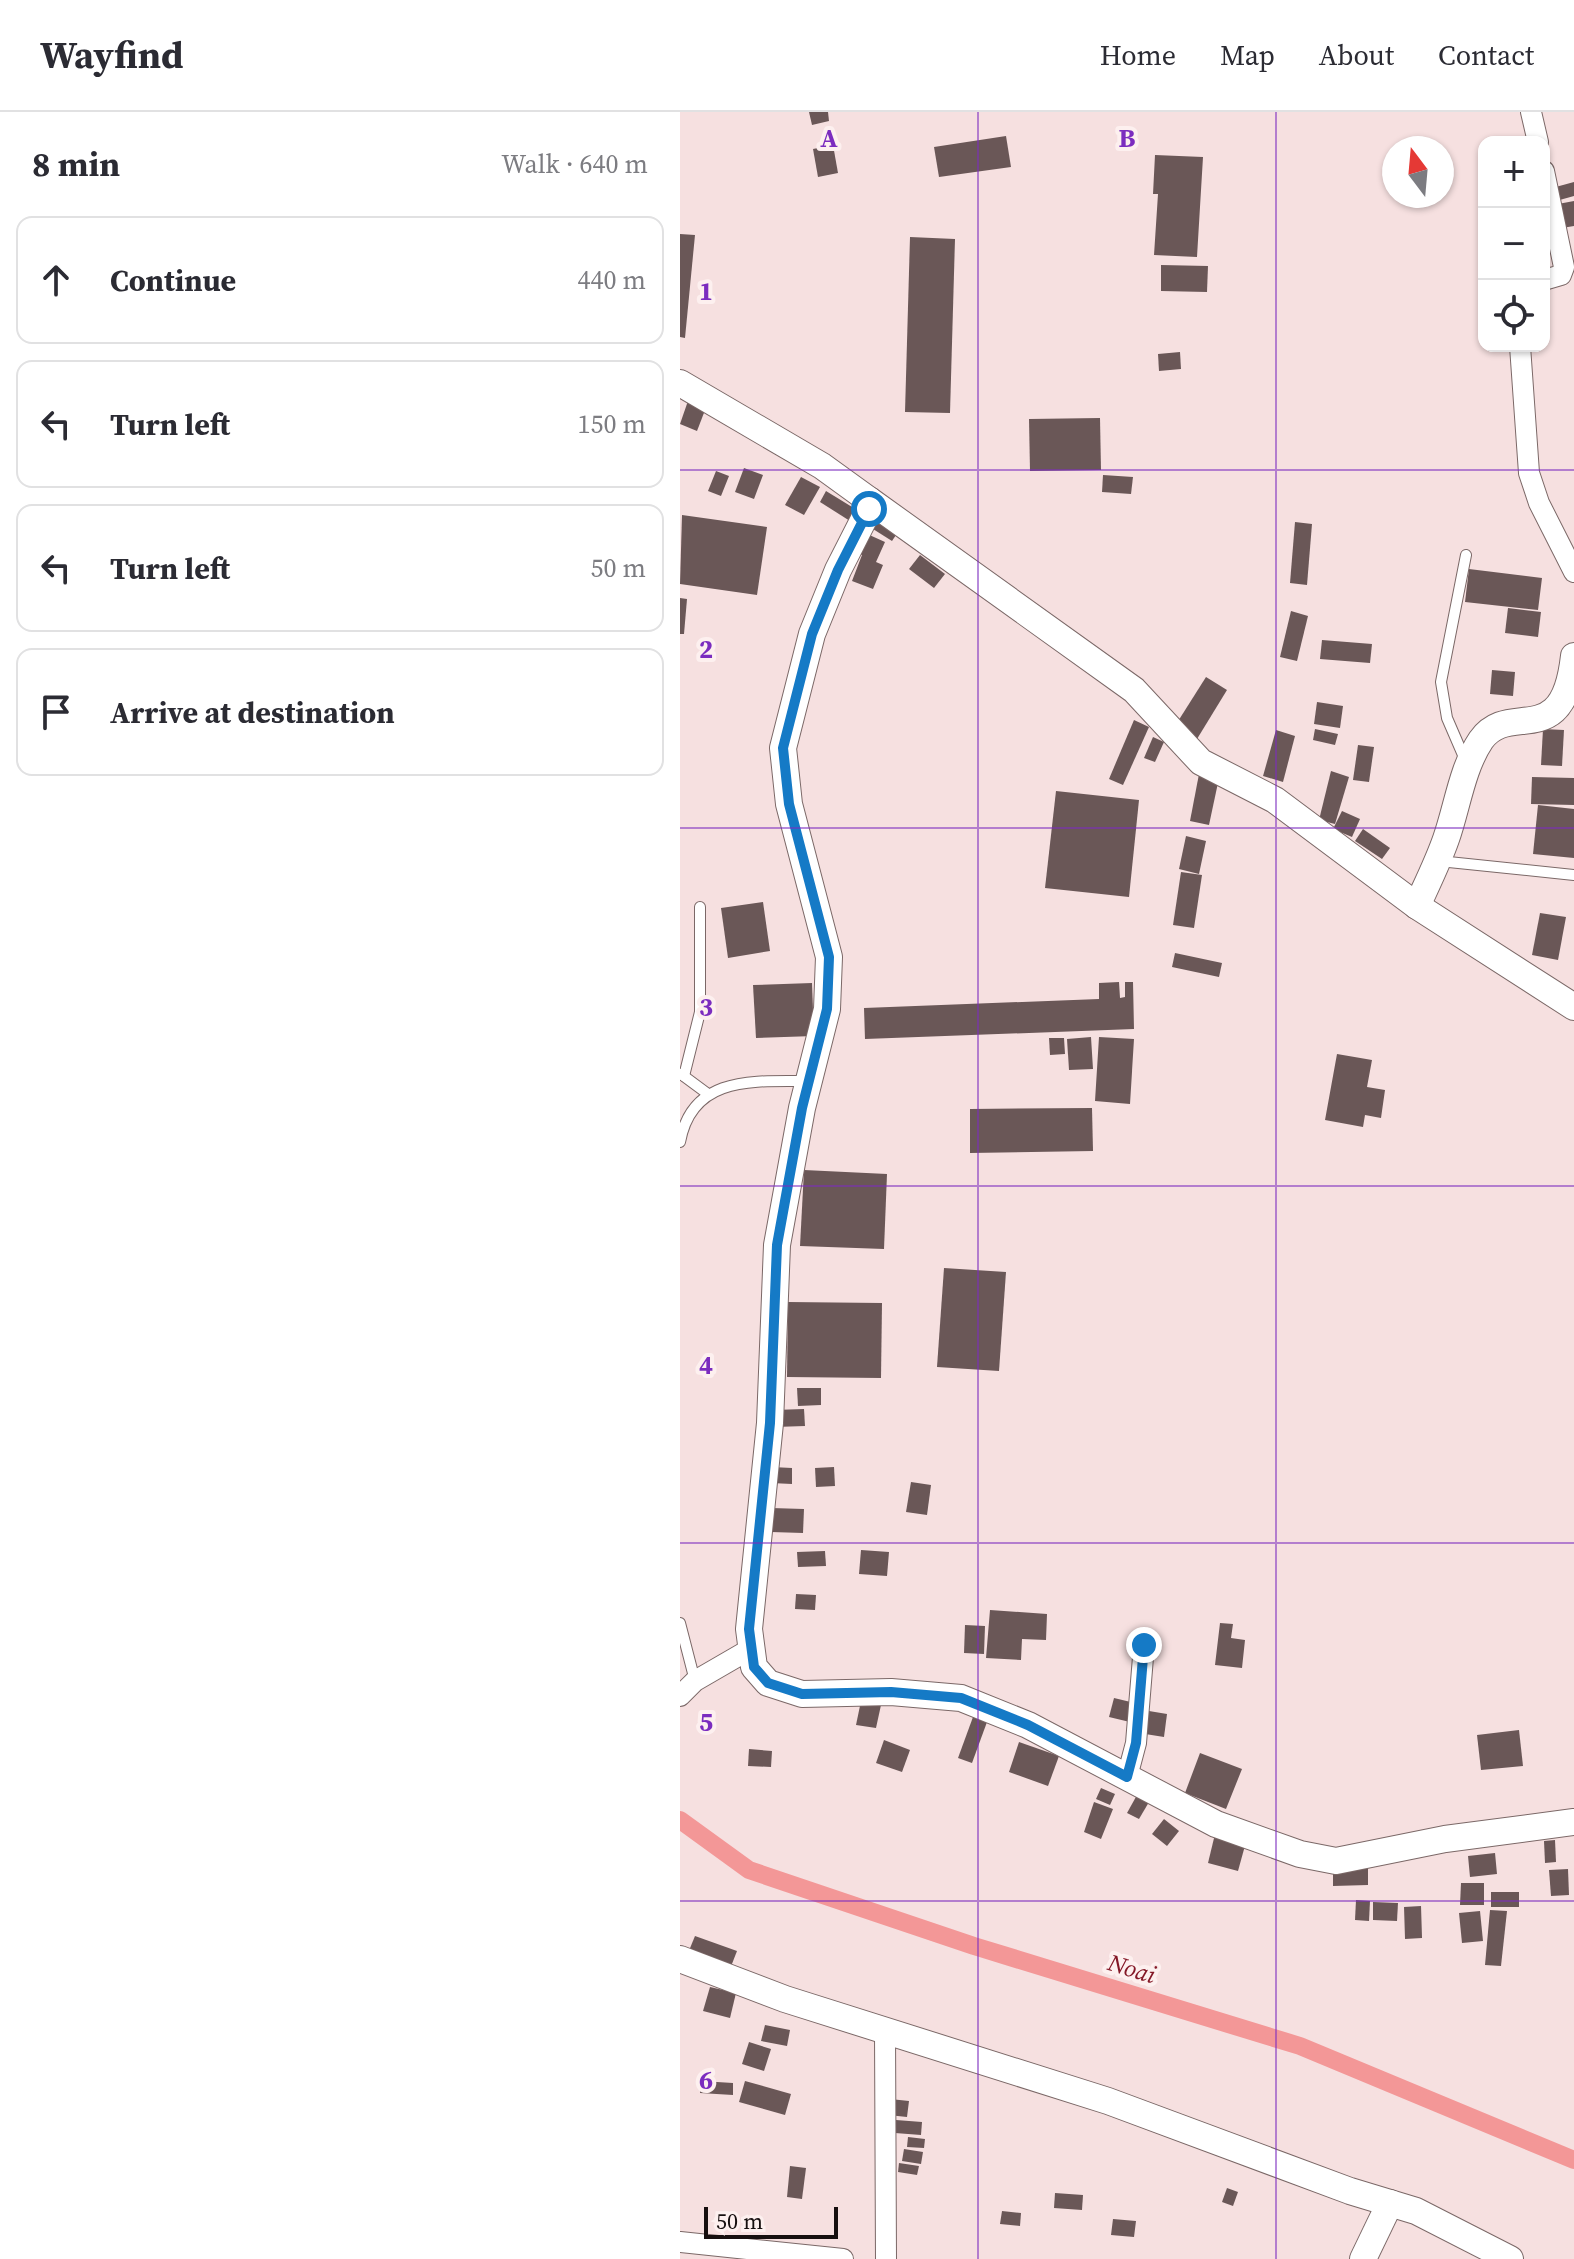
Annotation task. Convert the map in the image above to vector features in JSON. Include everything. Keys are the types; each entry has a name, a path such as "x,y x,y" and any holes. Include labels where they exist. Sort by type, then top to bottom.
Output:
{"street":[{"path":"1531,112 1537,136"},
{"path":"1550,200 1564,267 1561,275 1550,278"},
{"path":"1520,352 1529,473 1539,503 1574,572"},
{"path":"680,383 822,466 1134,690 1201,762 1275,800 1417,906 1574,1007"},
{"path":"869,500 869,509 838,570 812,634 783,748 789,804 829,957 827,1009 777,1245 770,1423 749,1629 754,1667 768,1683 802,1694 891,1692 961,1698 1028,1725 1216,1824 1300,1854 1336,1861 1445,1839 1574,1822"},
{"path":"1417,906 1437,861 1480,741 1493,728 1542,718 1560,706 1572,678 1574,656"},
{"path":"1127,1777 1136,1743 1144,1645"},
{"path":"680,1696 695,1681 752,1648"},
{"path":"680,1959 785,1999 1108,2101 1416,2211 1510,2259"},
{"path":"885,2031 886,2259"},
{"path":"1363,2259 1390,2203"},
{"path":"680,2242 843,2259"}],"lane":[{"path":"1466,555 1441,682 1447,718 1469,767"},
{"path":"1437,861 1574,875"},
{"path":"700,907 700,1012 682,1075 708,1094"},
{"path":"680,1142 688,1115 708,1094 756,1081 810,1081"},
{"path":"680,1623 695,1681"}],"building":[{"path":"809,112 828,112 829,121 812,125"},
{"path":"1006,136 1011,167 939,177 934,147"},
{"path":"833,145 838,173 818,177 813,149"},
{"path":"1155,155 1203,157 1197,257 1154,255 1158,194 1153,194"},
{"path":"1574,182 1574,196 1556,201 1552,188"},
{"path":"1574,201 1574,226 1562,228 1558,204"},
{"path":"680,234 695,235 685,338 680,337"},
{"path":"910,237 955,239 950,413 905,412"},
{"path":"1161,265 1208,266 1207,292 1161,291"},
{"path":"1180,352 1181,369 1159,371 1158,354"},
{"path":"689,398 707,405 697,431 680,424"},
{"path":"1100,418 1101,470 1030,471 1029,419"},
{"path":"744,468 763,475 754,499 735,492"},
{"path":"716,471 729,476 721,496 708,491"},
{"path":"1103,475 1133,477 1131,494 1102,492"},
{"path":"801,477 820,487 804,515 785,505"},
{"path":"826,491 857,510 850,521 820,502"},
{"path":"682,515 767,527 757,595 680,584"},
{"path":"879,520 898,532 892,541 873,529"},
{"path":"1295,522 1312,524 1307,585 1290,583"},
{"path":"865,533 885,542 876,562 883,565 873,589 852,581 862,555 857,553"},
{"path":"920,555 945,574 934,588 909,569"},
{"path":"1469,569 1542,578 1538,610 1465,602"},
{"path":"680,598 687,599 684,634 680,634"},
{"path":"1508,608 1541,612 1538,637 1505,633"},
{"path":"1291,611 1308,616 1297,661 1280,657"},
{"path":"1322,640 1372,644 1370,663 1320,659"},
{"path":"1492,670 1515,672 1513,696 1490,694"},
{"path":"1206,677 1227,690 1197,739 1175,726"},
{"path":"1317,702 1343,706 1340,728 1314,724"},
{"path":"1134,720 1149,727 1123,785 1109,779"},
{"path":"1315,729 1338,734 1335,745 1313,740"},
{"path":"1543,729 1564,730 1562,766 1541,765"},
{"path":"1276,730 1295,736 1283,782 1263,776"},
{"path":"1153,737 1164,742 1155,762 1144,758"},
{"path":"1358,745 1374,747 1369,782 1353,780"},
{"path":"1331,771 1349,777 1335,824 1319,820"},
{"path":"1199,774 1219,778 1209,825 1190,821"},
{"path":"1532,777 1574,778 1574,805 1531,804"},
{"path":"1056,791 1139,800 1129,897 1045,888"},
{"path":"1538,805 1574,809 1574,858 1533,854"},
{"path":"1342,811 1360,819 1352,837 1333,829"},
{"path":"1363,829 1390,848 1382,859 1355,841"},
{"path":"1186,836 1206,841 1199,874 1179,869"},
{"path":"1181,872 1202,875 1194,928 1173,925"},
{"path":"763,902 770,951 728,958 721,908"},
{"path":"1540,913 1566,917 1558,960 1532,955"},
{"path":"1175,953 1222,963 1219,977 1172,967"},
{"path":"1119,982 1120,998 1125,997 1125,982 1133,982 1134,1029 865,1039 864,1008 1099,999 1099,983"},
{"path":"812,983 814,1036 756,1038 753,985"},
{"path":"1091,1037 1093,1069 1069,1070 1067,1039"},
{"path":"1099,1037 1134,1039 1130,1104 1095,1101"},
{"path":"1049,1038 1064,1038 1065,1054 1050,1055"},
{"path":"1337,1054 1372,1060 1367,1087 1385,1090 1381,1118 1365,1115 1363,1127 1325,1120"},
{"path":"1092,1108 1093,1151 970,1153 970,1109"},
{"path":"804,1170 887,1174 884,1249 800,1246"},
{"path":"944,1268 1006,1272 999,1371 937,1367"},
{"path":"788,1302 882,1303 881,1378 787,1377"},
{"path":"797,1388 821,1388 821,1405 798,1406"},
{"path":"804,1409 805,1426 775,1427 774,1410"},
{"path":"772,1467 792,1468 792,1484 771,1483"},
{"path":"834,1467 835,1486 816,1487 815,1468"},
{"path":"911,1482 931,1485 927,1515 906,1512"},
{"path":"771,1508 804,1509 803,1533 771,1532"},
{"path":"861,1550 889,1552 887,1576 859,1574"},
{"path":"825,1551 826,1566 798,1567 797,1552"},
{"path":"796,1594 816,1595 815,1610 795,1609"},
{"path":"990,1610 1047,1614 1046,1640 1022,1639 1021,1660 986,1658"},
{"path":"1220,1623 1233,1624 1231,1638 1245,1640 1242,1668 1215,1665"},
{"path":"965,1625 985,1626 984,1654 964,1653"},
{"path":"1114,1698 1139,1704 1134,1723 1109,1717"},
{"path":"861,1701 881,1705 876,1728 856,1725"},
{"path":"1143,1710 1167,1714 1164,1737 1139,1733"},
{"path":"973,1717 987,1722 972,1763 958,1758"},
{"path":"1519,1730 1523,1766 1481,1770 1477,1735"},
{"path":"884,1740 910,1750 902,1772 876,1763"},
{"path":"1019,1742 1059,1756 1048,1786 1009,1772"},
{"path":"749,1749 772,1751 771,1767 748,1766"},
{"path":"1200,1753 1242,1769 1226,1809 1185,1793"},
{"path":"1101,1788 1115,1794 1110,1805 1096,1799"},
{"path":"1137,1795 1149,1802 1139,1819 1127,1813"},
{"path":"1094,1802 1113,1809 1101,1839 1084,1832"},
{"path":"1164,1819 1179,1831 1167,1846 1152,1834"},
{"path":"1215,1834 1246,1842 1238,1871 1208,1863"},
{"path":"1555,1840 1556,1862 1545,1863 1544,1841"},
{"path":"1495,1853 1497,1874 1470,1877 1468,1856"},
{"path":"1368,1868 1368,1885 1333,1886 1333,1869"},
{"path":"1568,1869 1569,1895 1551,1896 1549,1870"},
{"path":"1461,1883 1484,1883 1484,1905 1460,1905"},
{"path":"1491,1892 1519,1892 1519,1907 1491,1907"},
{"path":"1356,1900 1370,1901 1369,1921 1355,1920"},
{"path":"1373,1902 1398,1903 1397,1921 1373,1920"},
{"path":"1421,1906 1422,1938 1405,1939 1404,1907"},
{"path":"1490,1910 1507,1911 1501,1966 1485,1965"},
{"path":"1480,1911 1483,1941 1462,1943 1459,1913"},
{"path":"695,1936 737,1951 730,1969 688,1953"},
{"path":"710,1987 736,1993 730,2018 703,2011"},
{"path":"765,2025 790,2030 787,2046 761,2041"},
{"path":"749,2042 771,2049 764,2071 742,2064"},
{"path":"701,2081 733,2083 733,2095 700,2093"},
{"path":"745,2081 791,2094 785,2115 739,2102"},
{"path":"890,2099 909,2101 907,2117 888,2115"},
{"path":"896,2120 922,2122 921,2135 895,2133"},
{"path":"908,2137 925,2139 924,2148 907,2147"},
{"path":"904,2149 923,2152 921,2164 902,2161"},
{"path":"899,2163 919,2166 917,2175 898,2172"},
{"path":"790,2166 806,2168 802,2199 787,2197"},
{"path":"1227,2188 1238,2192 1233,2206 1222,2202"},
{"path":"1055,2193 1083,2195 1082,2210 1054,2208"},
{"path":"1002,2211 1021,2213 1020,2226 1000,2224"},
{"path":"1113,2219 1136,2221 1134,2237 1111,2235"}],"waterway":[{"name":"Noai","path":"680,1820 749,1870 974,1946 1300,2046 1574,2160"}],"route":[{"path":"869,509 838,570 812,634 783,748 789,804 829,957 827,1009 802,1108 777,1245 770,1423 749,1629 754,1667 768,1683 802,1694 891,1692 961,1698 1028,1725 1127,1777 1136,1743 1144,1645"}]}
